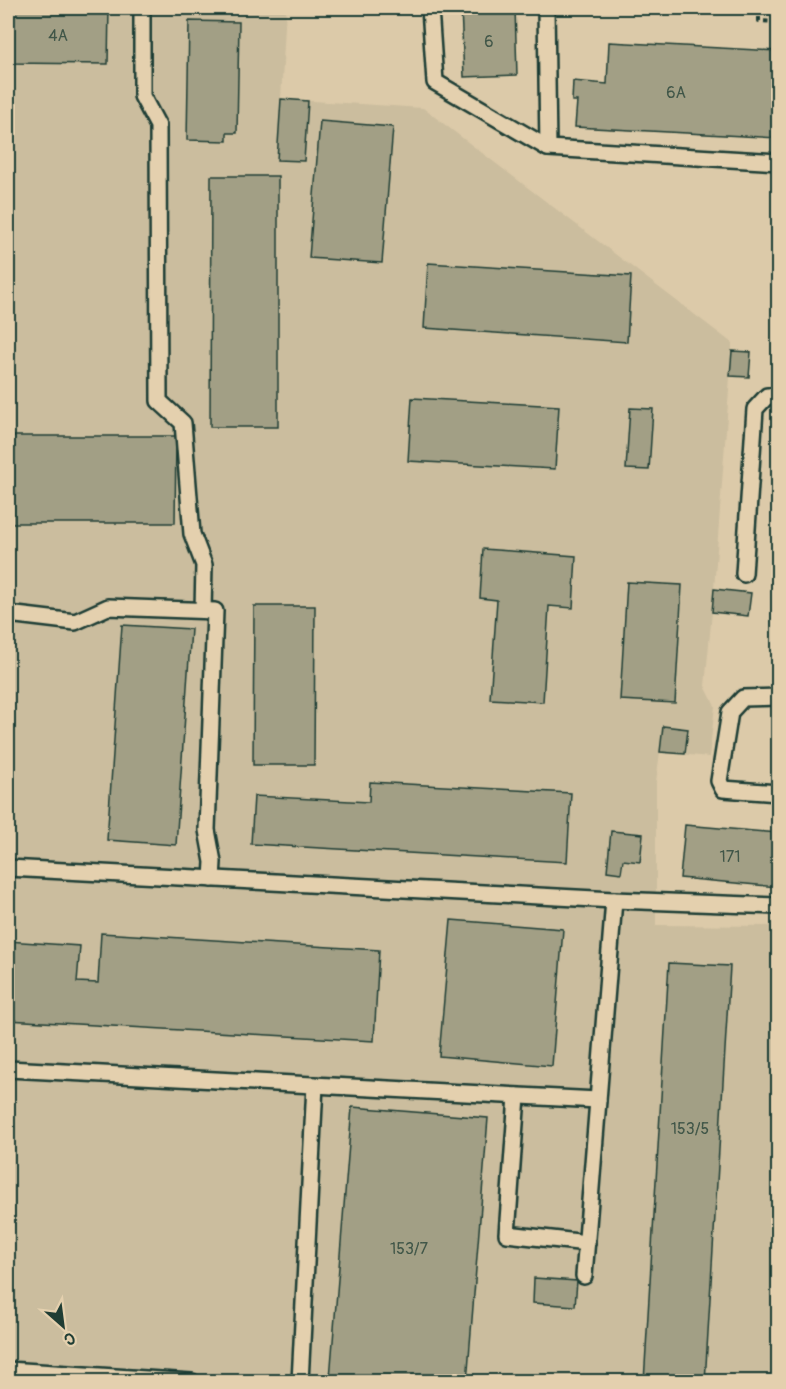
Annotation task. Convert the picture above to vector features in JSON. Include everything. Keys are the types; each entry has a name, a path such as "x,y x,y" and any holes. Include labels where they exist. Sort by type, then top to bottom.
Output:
{"lane":[{"path":"142,8 142,96 158,126 159,401 183,423 192,534 204,565 203,610"},
{"path":"430,8 435,82 548,148 778,162"},
{"path":"546,8 548,148"},
{"path":"744,573 755,409 767,396 778,396"},
{"path":"8,614 75,622 108,607 215,611 207,830 213,862 212,879"},
{"path":"778,697 743,698 730,712 719,781 723,789 778,793"},
{"path":"8,868 614,900 778,906"},
{"path":"584,1276 614,900"},
{"path":"8,1069 598,1100"},
{"path":"300,1382 315,1085"},
{"path":"517,1096 507,1234 587,1243"},
{"path":"8,1370 192,1382"}],"path":[{"path":"759,8 759,21 778,22"}],"shaded area":[{"path":"8,8 286,8 281,99 423,108 732,343 732,351 751,352 749,377 730,377 714,589 751,593 748,616 712,612 705,686 715,706 709,757 660,752 656,782 656,925 778,926 778,1381 8,1381"}],"building":[{"path":"8,8 109,8 108,64 8,63"},
{"path":"461,8 515,8 517,75 464,77"},
{"path":"189,21 239,22 237,133 227,133 227,141 187,140"},
{"path":"609,42 778,51 778,138 575,127 577,101 572,101 573,81 607,84"},
{"path":"281,99 308,101 304,161 277,160"},
{"path":"320,121 393,127 382,263 309,258"},
{"path":"211,176 278,176 278,427 210,427"},
{"path":"428,263 631,276 627,342 424,328"},
{"path":"732,351 751,352 749,377 730,376"},
{"path":"412,398 559,406 555,469 408,461"},
{"path":"630,408 653,409 649,470 626,469"},
{"path":"8,436 176,436 175,523 8,523"},
{"path":"483,549 576,556 573,608 549,606 543,702 490,699 497,600 480,598"},
{"path":"627,582 682,585 675,703 620,700"},
{"path":"714,589 751,593 748,616 712,612"},
{"path":"254,606 315,606 314,765 253,765"},
{"path":"122,625 191,629 176,845 107,840"},
{"path":"663,726 688,729 685,754 660,752"},
{"path":"370,782 571,793 567,862 251,844 254,796 369,802"},
{"path":"685,825 778,833 778,887 680,878"},
{"path":"611,831 643,834 640,862 623,860 621,873 607,871"},
{"path":"451,920 563,929 552,1066 439,1056"},
{"path":"101,933 379,950 374,1041 8,1020 8,941 80,946 77,982 98,983"},
{"path":"669,963 730,966 705,1382 644,1382"},
{"path":"352,1107 488,1118 467,1382 375,1382 330,1378"},
{"path":"534,1278 577,1281 575,1306 533,1303"}]}
